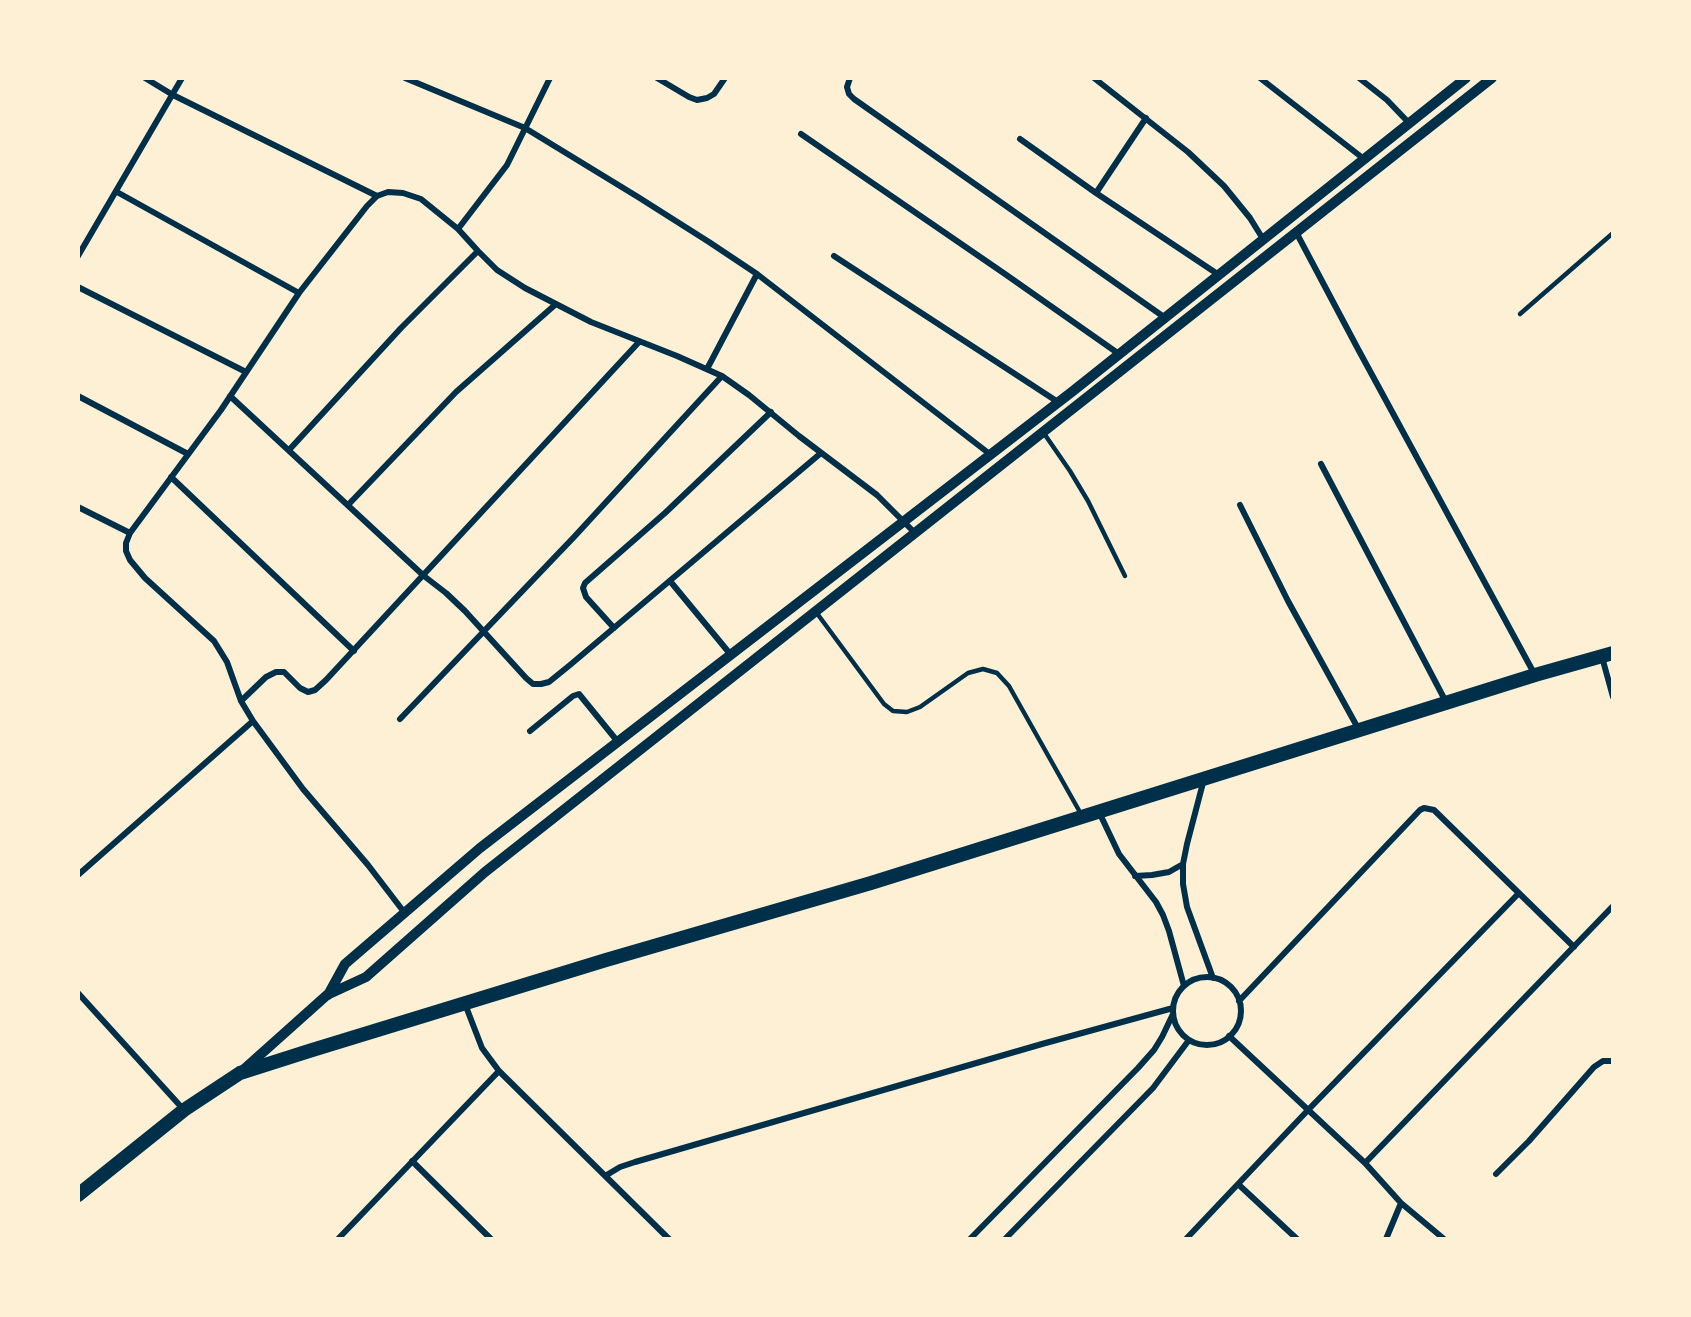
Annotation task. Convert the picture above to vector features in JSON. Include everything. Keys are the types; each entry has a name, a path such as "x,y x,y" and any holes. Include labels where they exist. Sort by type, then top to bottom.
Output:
{"main road":[{"path":"78,1195 184,1110 240,1073 859,886 1535,675 1607,655"}],"street":[{"path":"145,78 173,95 377,196"},
{"path":"78,256 182,78"},
{"path":"405,78 525,128 638,197 757,274 991,455"},
{"path":"458,229 507,165 550,78"},
{"path":"657,78 697,100 714,94 724,78"},
{"path":"850,78 847,87 849,94 867,109 1164,317"},
{"path":"1094,78 1188,152 1224,186 1250,218 1263,239"},
{"path":"1260,78 1364,159"},
{"path":"1359,78 1387,100 1409,123"},
{"path":"327,995 345,964 480,848 991,455 1466,78"},
{"path":"240,1073 327,995 366,977 485,872 1492,78"},
{"path":"1096,193 1146,118"},
{"path":"801,134 1119,354"},
{"path":"1020,139 1219,275"},
{"path":"117,192 299,293"},
{"path":"404,912 368,865 303,789 253,721 241,701 227,662 214,641 145,578 130,560 126,551 130,533 230,396 299,293 377,196 388,192 403,193 421,199 458,229 497,270 525,288 591,322 722,376 877,495 915,533"},
{"path":"1296,232 1535,675"},
{"path":"289,450 401,328 478,251"},
{"path":"834,256 1058,402"},
{"path":"706,369 757,274"},
{"path":"78,288 246,372"},
{"path":"348,505 456,392 556,303"},
{"path":"241,701 266,677 276,672 284,672 300,688 308,692 315,690 424,576 639,342"},
{"path":"400,719 722,376"},
{"path":"78,396 188,454"},
{"path":"230,396 424,576 446,593 533,684 549,682 821,453"},
{"path":"614,628 586,597 583,588 585,583 664,513 771,412"},
{"path":"1321,464 1447,703"},
{"path":"171,477 354,651"},
{"path":"1240,505 1293,610 1359,730"},
{"path":"78,507 130,533"},
{"path":"670,581 731,655"},
{"path":"1607,655 1613,697"},
{"path":"530,731 573,696 579,694 618,742"},
{"path":"78,875 253,721"},
{"path":"1204,778 1187,844 1183,884 1187,907 1213,978"},
{"path":"1239,1001 1424,808 1434,810 1574,947"},
{"path":"1098,812 1119,854 1156,902 1163,915 1172,939 1184,986"},
{"path":"1135,876 1169,872 1184,864"},
{"path":"1186,1239 1519,892"},
{"path":"1365,1163 1613,906"},
{"path":"970,1239 1154,1050 1173,1011 1178,994 1184,986 1193,980 1203,978 1223,981 1231,988 1239,1001 1240,1018 1236,1028 1220,1042 1210,1045 1199,1044 1189,1040 1181,1033 1173,1011"},
{"path":"78,993 184,1110"},
{"path":"464,1004 482,1048 500,1071 669,1239"},
{"path":"605,1176 620,1167 635,1162 1042,1044 1173,1011"},
{"path":"1229,1036 1365,1163 1401,1203 1444,1239"},
{"path":"1005,1239 1153,1088 1189,1040"},
{"path":"1496,1174 1529,1141 1594,1067 1603,1061 1613,1061"},
{"path":"343,1237 412,1161 500,1071"},
{"path":"412,1161 491,1239"},
{"path":"1238,1184 1297,1239"},
{"path":"1386,1239 1401,1203"}],"lane":[{"path":"1520,314 1613,233"},
{"path":"1043,432 1088,501 1125,576"},
{"path":"816,612 884,704 893,711 907,712 920,707 968,673 983,669 997,674 1009,686 1083,816"}]}
